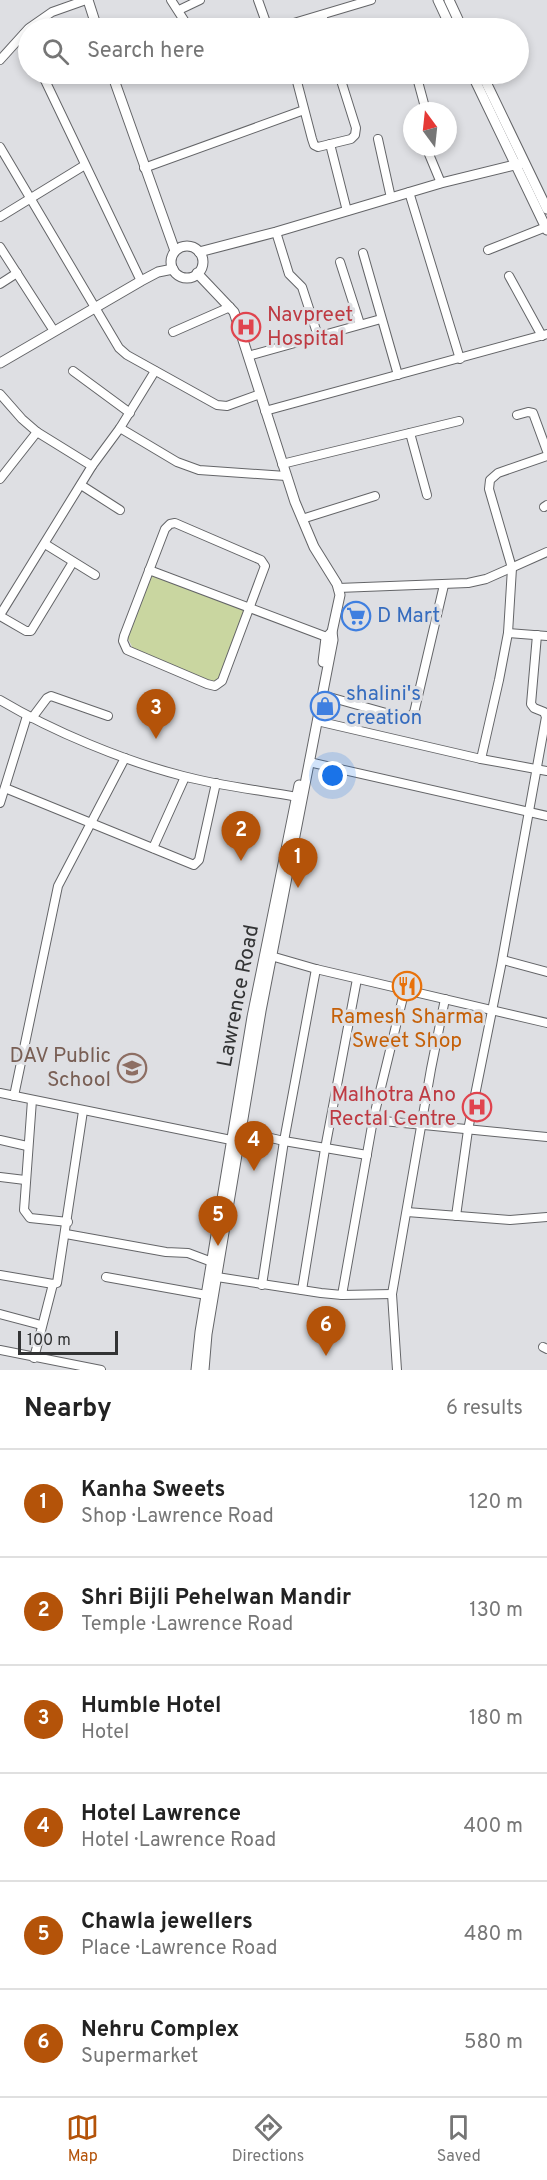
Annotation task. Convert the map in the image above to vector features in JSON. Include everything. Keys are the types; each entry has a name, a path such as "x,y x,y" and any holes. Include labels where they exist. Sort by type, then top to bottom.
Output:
{"street":[{"path":"44,18 52,12 87,0 93,18"},
{"path":"171,0 183,18"},
{"path":"179,10 200,0"},
{"path":"258,0 264,18"},
{"path":"312,18 371,0"},
{"path":"438,0 446,18"},
{"path":"449,0 457,18"},
{"path":"0,60 18,40"},
{"path":"47,84 141,281"},
{"path":"115,84 173,254 173,269"},
{"path":"298,84 314,145 318,147 354,138 356,131 342,84"},
{"path":"419,84 424,102"},
{"path":"477,84 519,164 547,209"},
{"path":"487,84 546,229 488,250"},
{"path":"144,168 304,110"},
{"path":"378,139 391,198"},
{"path":"330,144 347,211"},
{"path":"0,147 119,348 127,355 217,405 227,406 260,394"},
{"path":"430,156 441,183"},
{"path":"199,252 276,232 441,183 519,164"},
{"path":"0,217 85,165"},
{"path":"410,192 460,359"},
{"path":"276,232 289,274 302,286 318,336"},
{"path":"0,363 158,272 173,269 184,277 197,273 202,263 199,252 193,247 185,246 173,254 158,272"},
{"path":"0,247 54,331"},
{"path":"363,253 398,375"},
{"path":"340,262 360,324"},
{"path":"0,284 17,273"},
{"path":"197,273 230,307 238,323 282,464 302,519 314,547 338,588 468,583 512,568 547,552"},
{"path":"266,411 544,335 509,276"},
{"path":"173,332 230,307"},
{"path":"248,356 381,319"},
{"path":"72,371 130,412"},
{"path":"73,562 31,631 26,631 0,616 92,466 120,428 155,371"},
{"path":"0,394 37,432 92,466"},
{"path":"517,415 533,413 547,451"},
{"path":"282,464 459,421"},
{"path":"120,428 177,462 199,470 286,476"},
{"path":"0,479 37,432"},
{"path":"410,434 427,495"},
{"path":"481,759 508,633 512,568 489,489 490,480 498,473 547,456"},
{"path":"81,485 120,510"},
{"path":"302,519 375,496"},
{"path":"175,523 264,563 265,569 222,681 215,686 127,650 124,636 149,570 165,529 175,523"},
{"path":"45,544 95,575"},
{"path":"149,570 330,637"},
{"path":"322,695 404,718 411,716 431,646 444,585"},
{"name":"Lawrence Road","path":"196,1370 210,1296 217,1277 241,1131 249,1057 297,797 339,598 338,588"},
{"path":"508,633 547,636"},
{"path":"456,1216 468,1130 502,960 546,717 544,712 531,706 530,701 537,635"},
{"name":"Lawrence Road","path":"204,1370 212,1262 231,1140 271,956 322,695 330,637"},
{"path":"0,803 29,717 47,698 51,696 108,716"},
{"path":"0,699 29,717 125,758 185,777 297,797"},
{"path":"317,721 481,759 547,771"},
{"path":"14,1096 54,898 58,886 125,758"},
{"path":"309,762 547,816"},
{"path":"153,848 185,777"},
{"path":"5,788 189,865 196,863 216,783"},
{"path":"271,956 357,979 547,1023"},
{"path":"502,960 547,972"},
{"path":"262,1285 284,1141 316,969"},
{"path":"302,1290 325,1149 357,979"},
{"path":"342,1295 373,1120 405,989"},
{"path":"397,1370 392,1293 445,999"},
{"path":"0,1093 231,1140"},
{"path":"32,1100 23,1206 27,1216 68,1222"},
{"path":"34,1358 53,1284 58,1281 83,1111"},
{"path":"373,1120 547,1137"},
{"path":"241,1131 325,1149 367,1155"},
{"path":"0,1140 27,1146"},
{"path":"0,1177 25,1180"},
{"path":"407,1212 522,1221 547,1218"},
{"path":"66,1234 166,1252 188,1253 212,1262"},
{"path":"0,1275 53,1284"},
{"path":"106,1277 210,1296"},
{"path":"217,1277 342,1295 392,1293"},
{"path":"0,1314 41,1325"},
{"path":"0,1350 101,1370"}],"green space":[{"path":"151,574 245,609 217,683 134,651 127,636"}],"place":[{"name":"Navpreet Hospital","path":"246,327"},
{"name":"D Mart","path":"356,616"},
{"name":"shalini's creation","path":"325,706"},
{"name":"Humble Hotel","path":"156,739"},
{"name":"Shri Bijli Pehelwan Mandir","path":"241,861"},
{"name":"Kanha Sweets","path":"298,888"},
{"name":"Ramesh Sharma Sweet Shop","path":"407,986"},
{"name":"DAV Public School","path":"132,1068"},
{"name":"Malhotra Ano Rectal Centre","path":"477,1107"},
{"name":"Hotel Lawrence","path":"254,1171"},
{"name":"Chawla jewellers","path":"218,1246"},
{"name":"Nehru Complex","path":"326,1356"}]}
